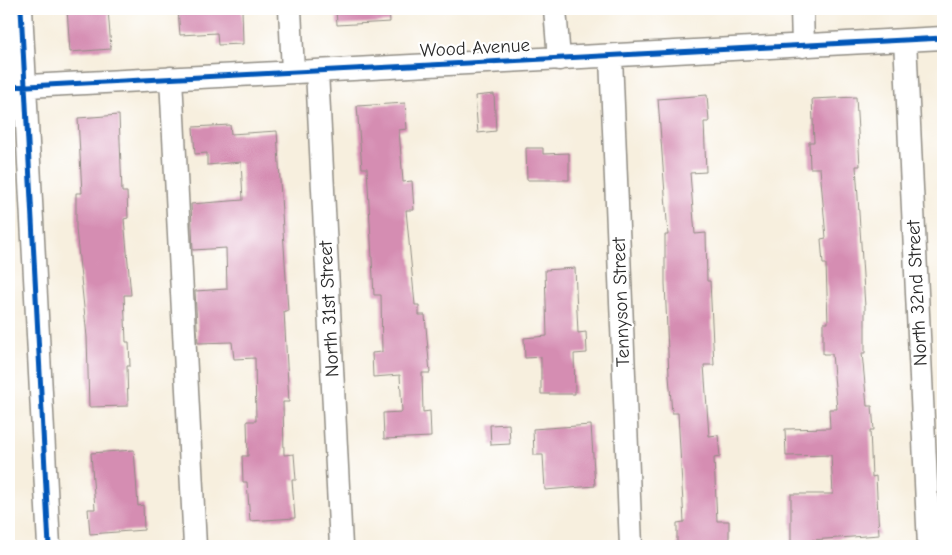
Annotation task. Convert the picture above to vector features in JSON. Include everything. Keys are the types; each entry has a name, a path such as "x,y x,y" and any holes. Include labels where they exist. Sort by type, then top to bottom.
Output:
{"street":[{"path":"20,9 17,86 49,546"},
{"path":"290,9 293,72"},
{"path":"556,9 558,59"},
{"path":"802,9 804,46"},
{"name":"Wood Avenue","path":"17,86 611,57 943,38"},
{"name":"North 32nd Street","path":"905,40 929,546"},
{"name":"Tennyson Street","path":"611,57 631,546"},
{"name":"North 31st Street","path":"317,71 341,546"},
{"path":"171,78 195,546"}],"building":[{"path":"67,9 108,9 111,49 70,52"},
{"path":"178,9 242,9 243,44 218,45 217,33 180,35"},
{"path":"336,9 389,9 390,22 337,25"},
{"path":"494,94 496,131 478,133 475,96"},
{"path":"707,95 709,122 704,122 706,172 690,173 695,234 706,233 707,281 710,281 714,365 704,365 709,436 718,435 720,457 714,458 717,521 729,521 729,546 677,546 677,523 684,522 678,413 672,413 669,376 665,283 665,235 668,235 658,99"},
{"path":"856,97 860,166 856,166 865,307 865,353 862,353 867,406 872,406 874,430 870,430 872,477 876,476 879,535 812,540 812,544 791,544 791,494 833,494 831,455 786,456 785,429 830,428 829,409 837,409 832,354 823,354 823,323 828,323 826,264 823,264 821,239 826,238 820,168 810,168 809,142 814,142 812,99"},
{"path":"405,103 407,129 399,130 403,182 412,181 414,210 406,210 415,305 419,305 419,315 425,315 430,373 422,373 423,412 430,411 431,437 384,439 383,413 402,412 400,375 373,377 372,353 382,352 381,295 374,295 367,168 362,168 357,106"},
{"path":"119,115 122,192 127,192 128,218 124,219 131,295 124,295 126,342 129,342 130,366 127,366 128,406 89,407 87,337 76,229 76,193 82,193 78,118"},
{"path":"230,125 231,134 277,131 288,311 284,311 289,402 283,402 284,455 294,454 296,480 292,480 295,518 250,521 247,482 243,482 242,456 248,456 247,421 256,421 255,358 234,359 232,342 198,343 195,291 227,289 226,248 193,250 191,204 243,200 241,162 207,165 207,153 195,154 193,127"},
{"path":"526,148 543,148 543,154 569,153 569,180 527,180"},
{"path":"575,268 578,333 586,332 587,353 574,354 575,394 541,394 541,357 525,358 524,338 547,336 545,270"},
{"path":"509,424 510,444 491,445 490,425"},
{"path":"591,425 595,486 545,490 543,455 534,455 533,429"},
{"path":"134,450 138,506 143,505 144,530 90,534 88,509 95,509 91,453"}],"cycle path":[{"path":"21,9 49,546"},
{"path":"9,87 943,38"}]}
